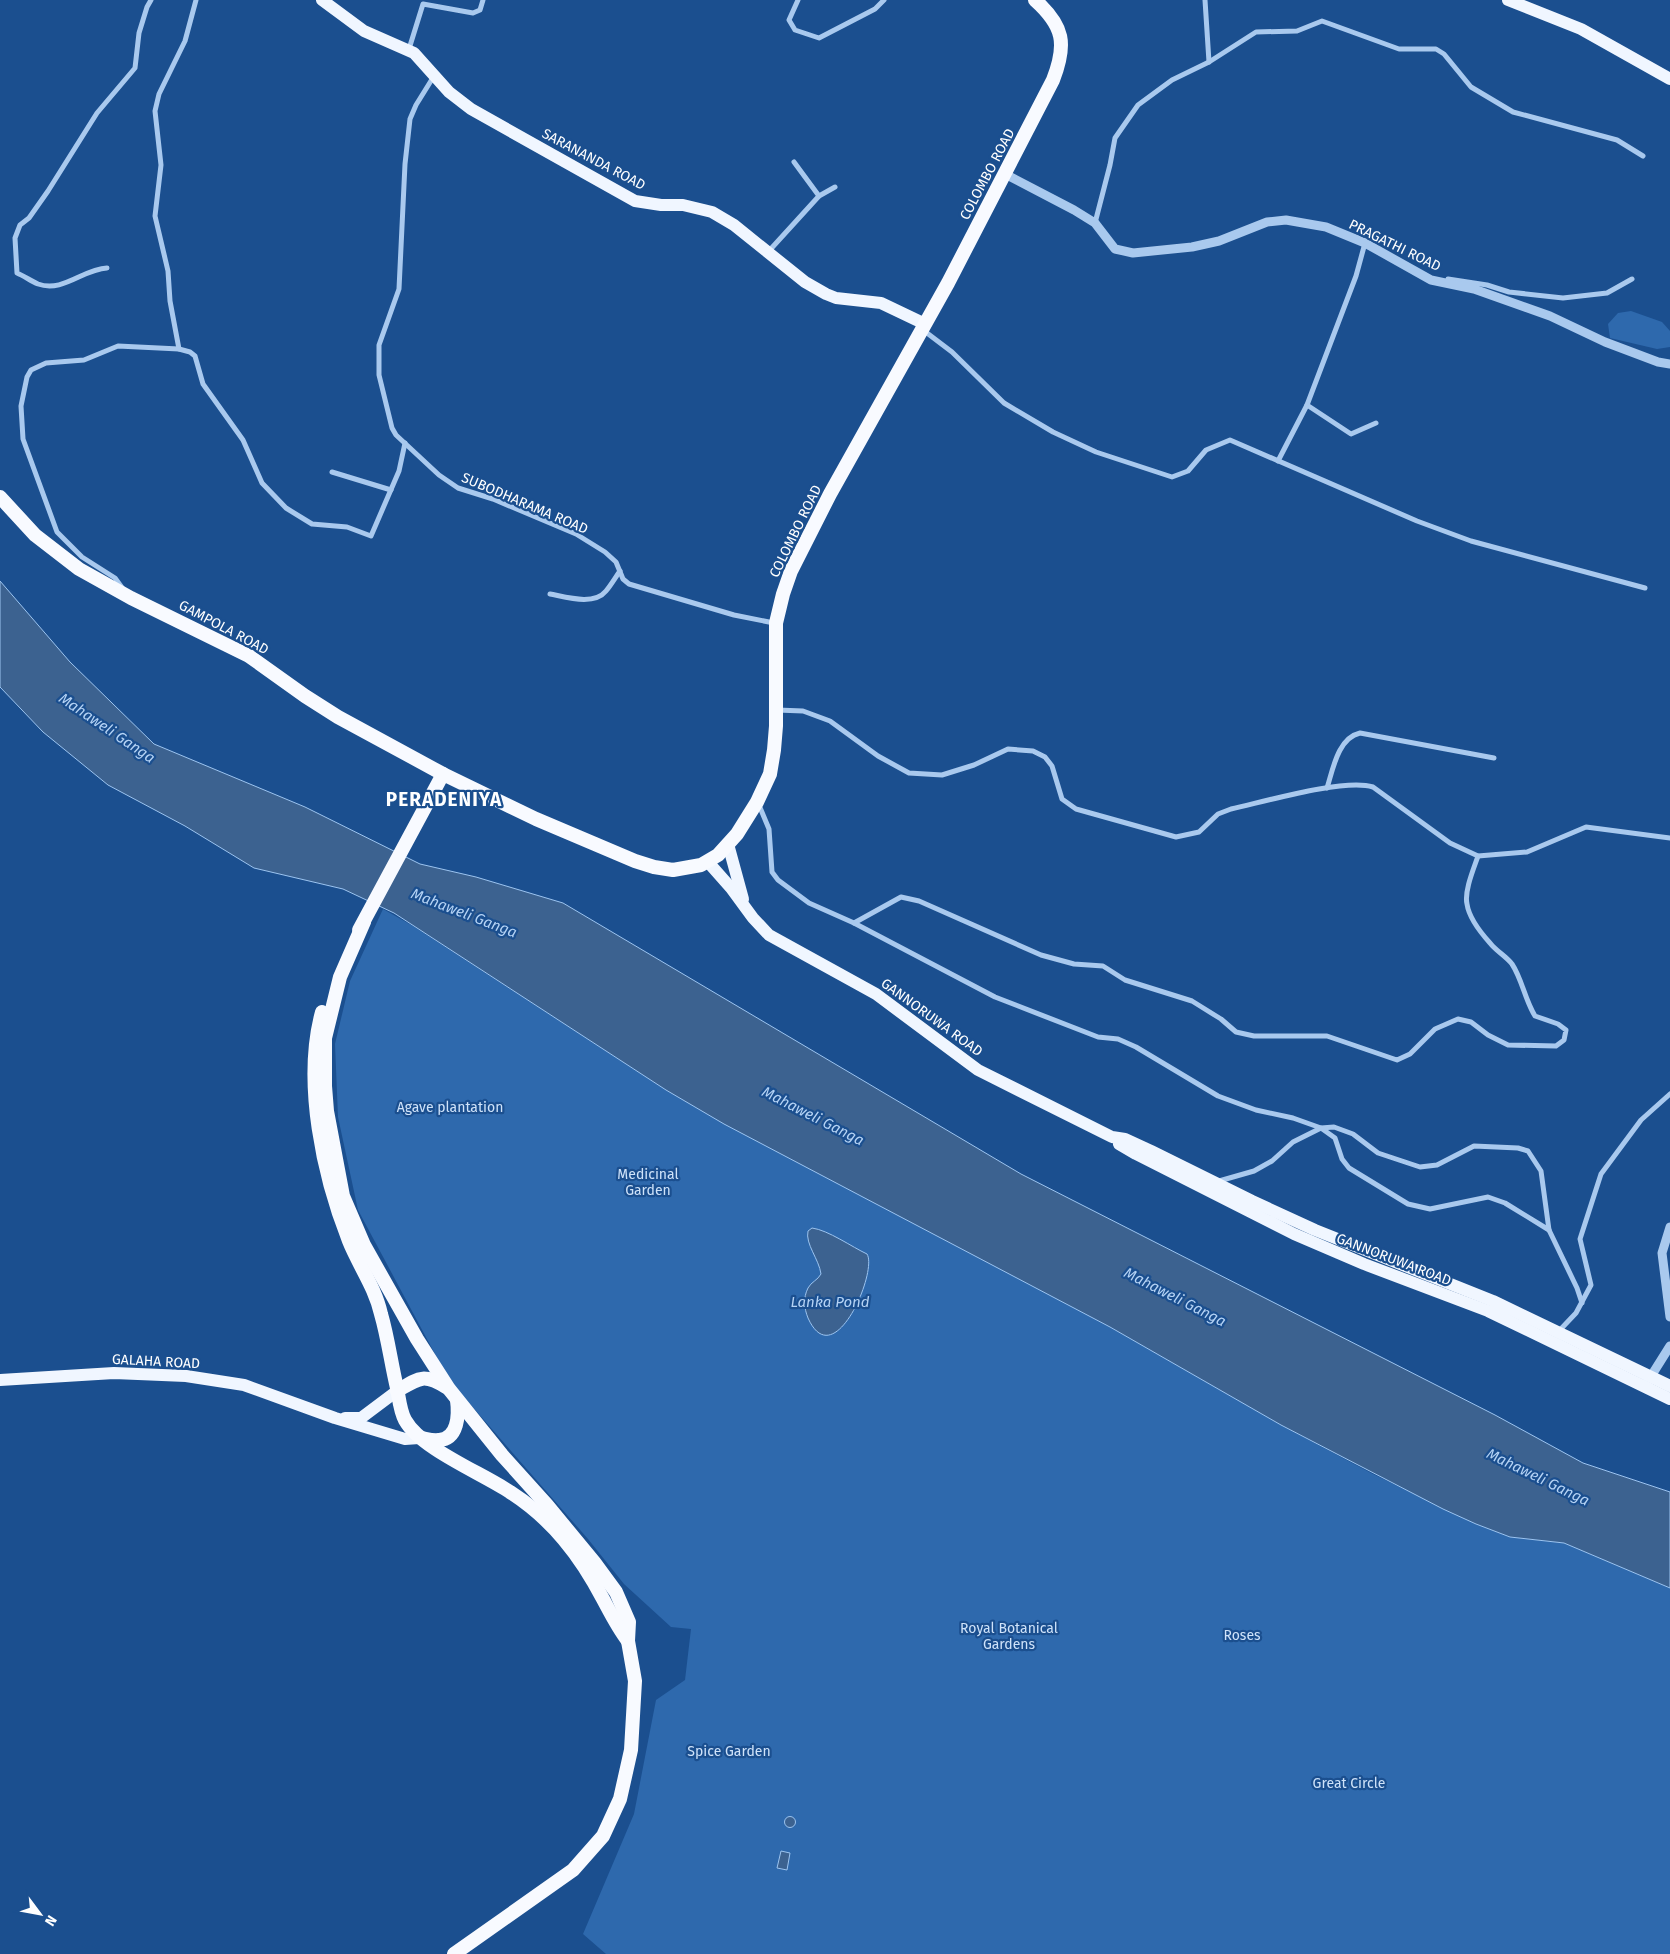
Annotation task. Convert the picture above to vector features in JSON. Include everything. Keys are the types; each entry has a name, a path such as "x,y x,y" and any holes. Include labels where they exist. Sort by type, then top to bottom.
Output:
{"highway":[{"name":"COLOMBO ROAD","path":"443,774 536,819 635,861 654,867 673,870 691,868 708,862 728,844 757,802 766,785 772,762 776,710 776,623 783,594 799,553 924,326 1053,80 1061,55 1061,40 1056,25 1035,0"},
{"name":"GAMPOLA ROAD","path":"0,497 29,529 50,548 79,569 131,598 249,656 338,717 443,774"},
{"path":"443,774 364,922 332,975 316,1034 315,1088 322,1150 327,1174 350,1244 377,1300 405,1420 419,1438 510,1492 538,1512 572,1548 604,1600 617,1627 628,1641"},
{"path":"364,922 340,977 325,1038 325,1086 335,1157 343,1196 352,1222 417,1340 453,1395 548,1505 616,1592 629,1622 628,1641 636,1681 631,1750 620,1799 607,1828 589,1854 573,1870 454,1954"},
{"path":"398,1391 420,1378 432,1379 453,1395 458,1410 457,1426 449,1436 440,1440 419,1438"}],"main road":[{"name":"SARANANDA ROAD","path":"322,0 364,31 409,50 422,60 449,92 471,109 616,191 644,203 683,204 712,212 734,225 805,282 826,294 836,298 874,301 924,326"},
{"path":"1508,0 1581,28 1670,79"},
{"name":"GANNORUWA ROAD","path":"728,844 745,906"},
{"name":"GANNORUWA ROAD","path":"708,862 731,888 752,918 769,935 876,994 978,1070 1112,1137 1152,1151 1300,1224 1451,1291 1488,1311 1647,1382 1670,1386"},
{"name":"GANNORUWA ROAD","path":"1112,1137 1121,1146 1136,1154 1294,1234 1364,1264 1518,1312 1647,1382 1670,1399"},
{"name":"GALAHA ROAD","path":"0,1380 114,1373 186,1376 244,1385 335,1418 406,1439 419,1438"},
{"name":"GALAHA ROAD","path":"335,1418 361,1418 398,1391"}],"street":[{"path":"106,268 96,269 62,285 40,285 17,273 15,238 20,225 29,218 48,191 97,113 135,68 139,33 151,0"},
{"path":"179,348 170,301 168,271 155,216 161,165 155,111 159,94 185,41 196,0"},
{"path":"409,50 423,4 473,13 480,10 482,0"},
{"path":"798,0 789,20 794,30 819,38 875,9 884,0"},
{"path":"1205,0 1209,62"},
{"path":"1095,223 1115,138 1138,105 1172,80 1209,62 1256,32 1297,30 1322,21 1399,49 1436,49 1444,54 1471,87 1513,112 1617,140 1644,156"},
{"name":"SUBODHARAMA ROAD","path":"434,76 416,105 410,119 405,164 399,289 379,345 378,375 392,428 439,475 458,488 492,499 576,534 605,552 616,562 623,579 628,584 734,615 776,623"},
{"path":"794,162 819,196"},
{"name":"PRAGATHI ROAD","path":"1005,174 1095,223 1115,249 1133,253 1192,247 1219,241 1267,222 1286,220 1326,227 1365,243 1430,280 1474,289 1550,316 1606,342 1658,362 1670,364"},
{"path":"768,252 819,196 835,187"},
{"path":"1278,461 1307,404 1356,276 1365,243"},
{"path":"1423,275 1487,285 1509,292 1563,298 1607,293 1632,279"},
{"path":"924,326 1004,403 1053,432 1096,452 1172,477 1188,471 1206,450 1230,440 1416,521 1471,541 1645,588"},
{"path":"131,598 115,578 82,557 57,532 23,439 21,406 27,377 31,370 46,363 84,360 118,346 179,348 195,356 203,384 242,440 262,483 286,508 312,524 346,526 371,536 399,471 405,443"},
{"path":"1307,404 1351,434 1376,423"},
{"path":"332,472 391,490"},
{"path":"550,594 578,599 597,598 605,593 620,572"},
{"path":"776,710 803,711 830,720 878,756 910,772 942,774 974,765 1008,748 1033,751 1045,757 1052,766 1062,799 1076,809 1176,837 1199,832 1218,814 1231,809 1327,788 1364,784 1373,787 1450,843 1478,856 1527,852 1586,827 1670,838"},
{"path":"1327,788 1334,763 1345,741 1352,735 1360,733 1494,758"},
{"path":"757,802 768,829 772,872 778,880 809,903 854,923 995,997 1098,1037 1118,1039 1136,1047 1218,1096 1256,1110 1293,1118 1321,1128 1335,1138 1342,1159 1349,1168 1408,1204 1430,1209 1488,1197 1505,1202 1549,1230"},
{"path":"854,923 900,897 919,901 1041,955 1074,964 1103,966 1125,980 1192,1001 1221,1019 1236,1032 1254,1036 1327,1036 1397,1060 1410,1054 1435,1029 1458,1019 1471,1022 1488,1036 1508,1045 1556,1046 1564,1040 1566,1030 1558,1024 1535,1016 1527,1003 1515,970 1510,962 1490,944 1474,921 1466,903 1470,879 1478,856"},
{"path":"1557,1332 1576,1313 1591,1285 1580,1239 1601,1174 1641,1120 1670,1094"},
{"path":"1214,1182 1239,1177 1254,1171 1272,1160 1292,1142 1321,1128 1334,1127 1353,1134 1378,1153 1420,1167 1437,1165 1474,1146 1518,1148 1528,1151 1541,1171 1549,1230 1577,1288 1582,1303"},
{"path":"1670,1227 1662,1253 1670,1317"},
{"path":"1647,1382 1670,1346"}],"green space":[{"path":"1631,311 1662,322 1670,331 1670,347 1657,349 1610,338 1608,324 1618,313"},
{"name":"Royal Botanical Gardens","path":"383,909 413,926 666,1090 1110,1327 1281,1425 1371,1473 1476,1524 1510,1537 1564,1543 1670,1588 1670,1954 606,1954 583,1934 634,1814 656,1700 685,1680 691,1629 671,1627 624,1584 588,1539 456,1388 443,1369 358,1210 338,1117 335,1044 350,981"}],"water":[{"name":"Mahaweli Ganga","path":"0,581 70,662 154,744 305,807 420,864 476,877 563,903 1021,1174 1495,1415 1583,1463 1670,1492 1670,1588 1564,1543 1510,1537 1443,1509 1281,1425 1110,1327 724,1124 666,1090 394,913 343,889 254,868 185,826 108,785 43,732 0,687"},
{"name":"Lanka Pond","path":"812,1228 832,1235 867,1254 869,1264 860,1297 851,1314 841,1328 830,1335 818,1333 808,1318 805,1307 805,1296 808,1288 821,1274 808,1241 808,1231"},
{"path":"790,1816 796,1822 790,1828 784,1822"},
{"path":"781,1851 790,1853 787,1870 777,1868"}],"district":[{"name":"PERADENIYA","path":"444,799"}],"park label":[{"name":"Agave plantation","path":"450,1107"},
{"name":"Medicinal Garden","path":"648,1182"},
{"name":"Roses","path":"1242,1635"},
{"name":"Spice Garden","path":"729,1751"},
{"name":"Great Circle","path":"1349,1783"}]}
